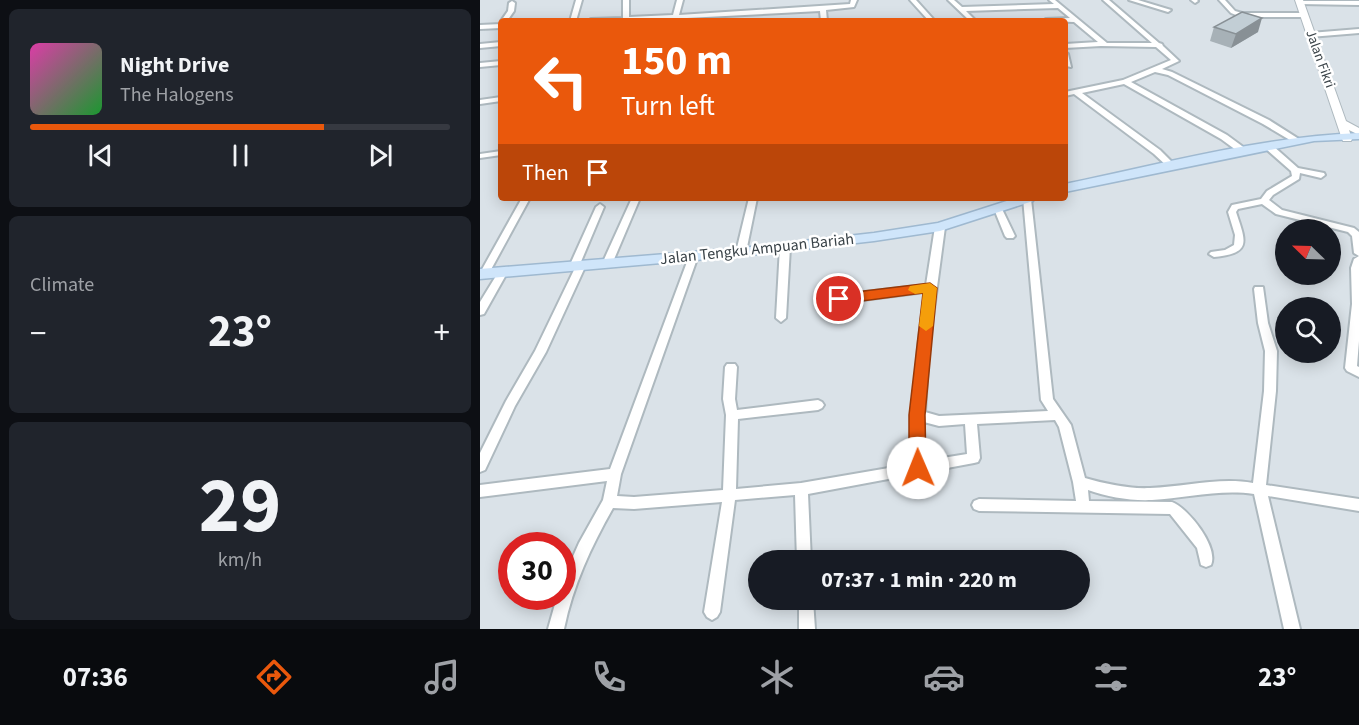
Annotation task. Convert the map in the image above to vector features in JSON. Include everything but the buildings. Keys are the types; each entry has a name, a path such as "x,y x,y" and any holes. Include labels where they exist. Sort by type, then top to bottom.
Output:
{"main road":[{"path":"1068,187 1243,151 1351,133"},
{"name":"Jalan Tengku Ampuan Bariah","path":"483,274 741,252 874,237 940,226 1020,201"}],"street":[{"path":"574,18 579,0"},
{"path":"626,0 626,18"},
{"path":"676,16 680,0"},
{"path":"651,18 823,9 852,6 854,0"},
{"path":"913,0 929,18"},
{"path":"951,0 970,18"},
{"path":"1052,0 1104,42 1103,45"},
{"path":"1068,93 1125,82 1176,62 1160,45 1106,0"},
{"path":"1132,0 1168,10"},
{"path":"1222,0 1233,12 1241,15 1304,15"},
{"path":"1300,2 1359,3"},
{"name":"Jalan Fikri","path":"1300,2 1310,35 1351,133"},
{"path":"506,18 511,11 512,3"},
{"path":"764,3 766,12"},
{"path":"961,9 1059,6"},
{"path":"823,9 824,18"},
{"path":"1068,20 1076,20"},
{"path":"480,27 498,25"},
{"path":"1310,35 1359,31"},
{"path":"480,46 498,44"},
{"path":"1068,45 1160,45"},
{"path":"1068,61 1070,66"},
{"path":"480,65 498,63"},
{"path":"1168,65 1166,70 1170,73"},
{"path":"1154,70 1170,73 1298,141"},
{"path":"1125,82 1224,137 1243,151"},
{"path":"1076,92 1171,165"},
{"path":"480,102 498,99"},
{"path":"1269,147 1295,170 1321,175"},
{"path":"480,156 498,153"},
{"path":"1214,254 1232,250 1240,243 1242,237 1232,212 1235,207 1264,201 1279,187 1296,177 1295,170"},
{"path":"483,274 524,201"},
{"path":"607,264 635,201"},
{"path":"741,252 752,201"},
{"path":"1028,201 1047,400 1065,425 1080,482 1083,507"},
{"path":"1264,201 1279,212 1351,230 1356,235 1359,253"},
{"path":"480,466 510,404 540,351 577,267 600,207"},
{"path":"998,209 1010,236"},
{"path":"918,468 917,415 930,288 940,226"},
{"path":"781,318 785,247"},
{"path":"556,629 575,565 609,502 615,474 693,256"},
{"path":"1359,259 1356,268 1358,304 1352,368 1359,373"},
{"path":"480,310 502,273"},
{"path":"839,299 930,288"},
{"path":"1259,288 1263,323 1271,351 1270,392 1259,488 1292,629"},
{"path":"712,612 729,496 731,367"},
{"path":"732,415 818,405"},
{"path":"917,415 939,421 1056,415"},
{"path":"609,502 634,503 801,489 974,458 971,419"},
{"path":"480,491 615,474"},
{"path":"1080,482 1109,490 1149,494 1228,486 1259,488 1359,505"},
{"path":"801,489 804,550"},
{"path":"979,505 1172,508 1177,511 1204,546 1206,560"},
{"path":"806,610 807,629"}],"shaded area":[{"path":"480,0 1359,0 1359,629 480,629"}],"slow traffic":[{"path":"915,290 930,288 926,326"}],"route":[{"path":"839,299 930,288 917,415 918,468"}]}
